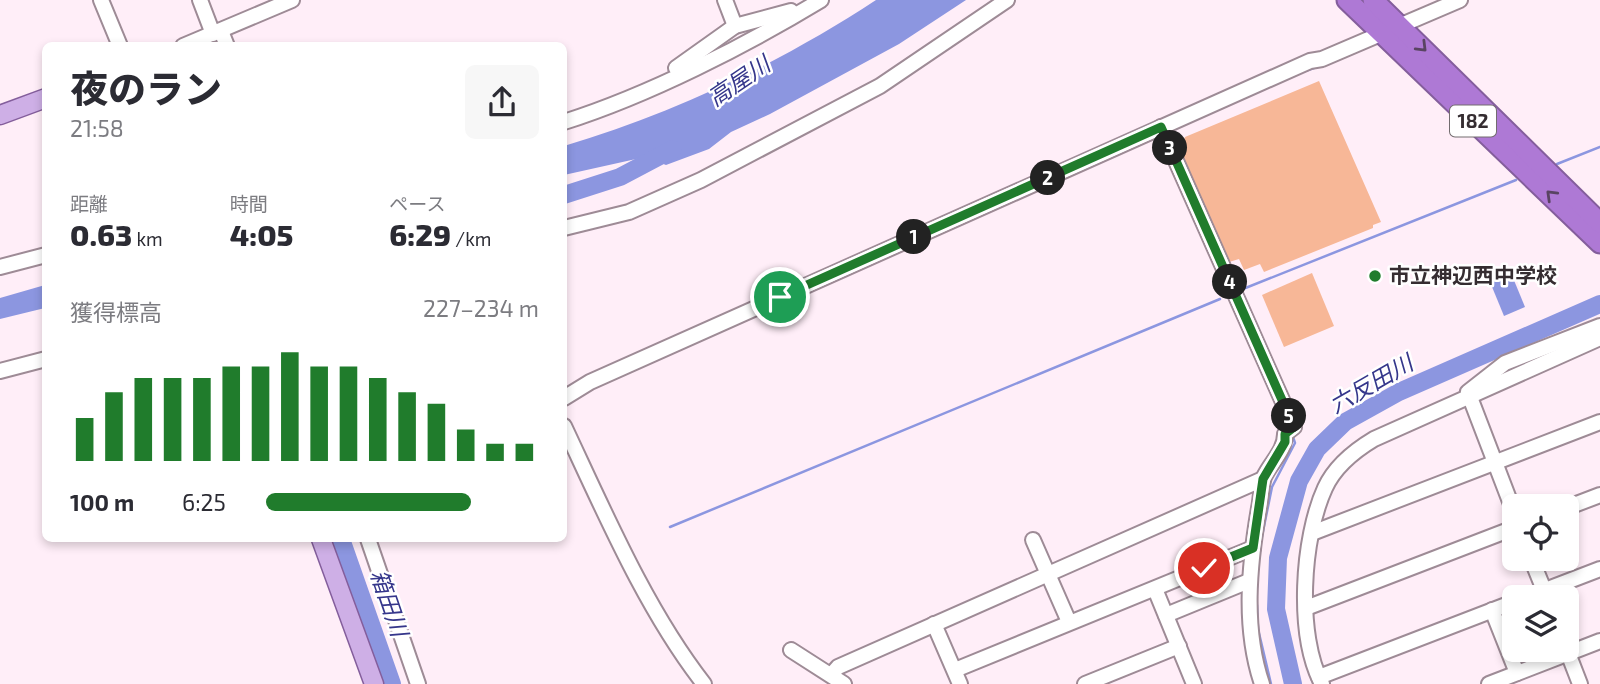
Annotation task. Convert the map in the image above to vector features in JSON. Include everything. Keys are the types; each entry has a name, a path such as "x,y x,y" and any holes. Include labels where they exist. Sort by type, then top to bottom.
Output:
{"highway":[{"name":"182","path":"1347,0 1600,243"},
{"name":"182","path":"1373,0 1600,223"}],"main road":[{"path":"0,115 42,99"},
{"path":"322,542 374,684"}],"street":[{"path":"101,0 118,42"},
{"path":"200,0 224,42"},
{"path":"193,42 292,0"},
{"path":"725,0 735,26"},
{"path":"567,121 659,83 821,0"},
{"path":"567,227 629,212 713,174 880,86 1007,0"},
{"path":"567,396 590,382 1161,127 1310,61 1322,60 1460,0"},
{"path":"659,83 660,78 735,26 801,8 806,9"},
{"path":"1161,127 1294,427 1285,434 1285,442 1263,479 1253,548 1249,581 1253,639 1262,684"},
{"path":"0,267 42,256"},
{"path":"1507,494 1468,392 1505,363 1600,326"},
{"path":"1502,606 1320,681 1308,641 1306,608 1312,533 1325,487 1355,451 1374,439 1600,338"},
{"path":"0,371 42,360"},
{"path":"1312,533 1600,422"},
{"path":"567,432 621,547 689,665 704,684"},
{"path":"831,675 838,667 1263,479"},
{"path":"1579,503 1600,495"},
{"path":"1306,608 1502,533"},
{"path":"1034,540 1069,622"},
{"path":"369,542 418,684"},
{"path":"934,624 958,677 1069,622 1253,548"},
{"path":"1560,585 1599,573"},
{"path":"1166,615 1249,581"},
{"path":"1155,589 1194,684"},
{"path":"1492,610 1517,673"},
{"path":"1579,649 1600,641"},
{"path":"1085,684 1179,646"},
{"path":"791,650 844,684"},
{"path":"1489,684 1545,662"},
{"path":"1571,662 1580,684"}],"shaded area":[{"path":"1319,81 1381,222 1373,225 1373,228 1264,272 1260,264 1244,270 1239,259 1229,262 1180,151 1185,137"},
{"path":"1312,273 1334,326 1284,347 1262,295"}],"water":[{"name":"高屋川","path":"876,0 966,0 899,44 770,114 731,132 709,149 666,165 645,157 567,174 567,145 645,119 725,85 840,23"},
{"path":"1511,273 1525,307 1504,316 1490,282"},
{"path":"42,286 42,309 0,319 0,298"}],"waterway":[{"path":"1299,73 1314,68"},
{"path":"1557,164 1600,147"},
{"name":"箱田川","path":"567,194 620,177 673,149"},
{"path":"1238,291 1516,180"},
{"path":"670,527 1220,299"},
{"name":"六反田川","path":"1293,684 1276,609 1278,558 1299,481 1317,449 1345,422 1399,392 1600,304"},
{"path":"1260,546 1272,487 1295,443 1292,434"},
{"name":"箱田川","path":"342,542 392,684"},
{"path":"1257,588 1258,567"},
{"path":"1257,605 1258,629 1271,684"}],"place":[{"name":"市立神辺西中学校","path":"1375,276"}],"route":[{"path":"780,297 1161,127 1294,427 1285,434 1285,442 1263,479 1253,548 1204,568"}]}
